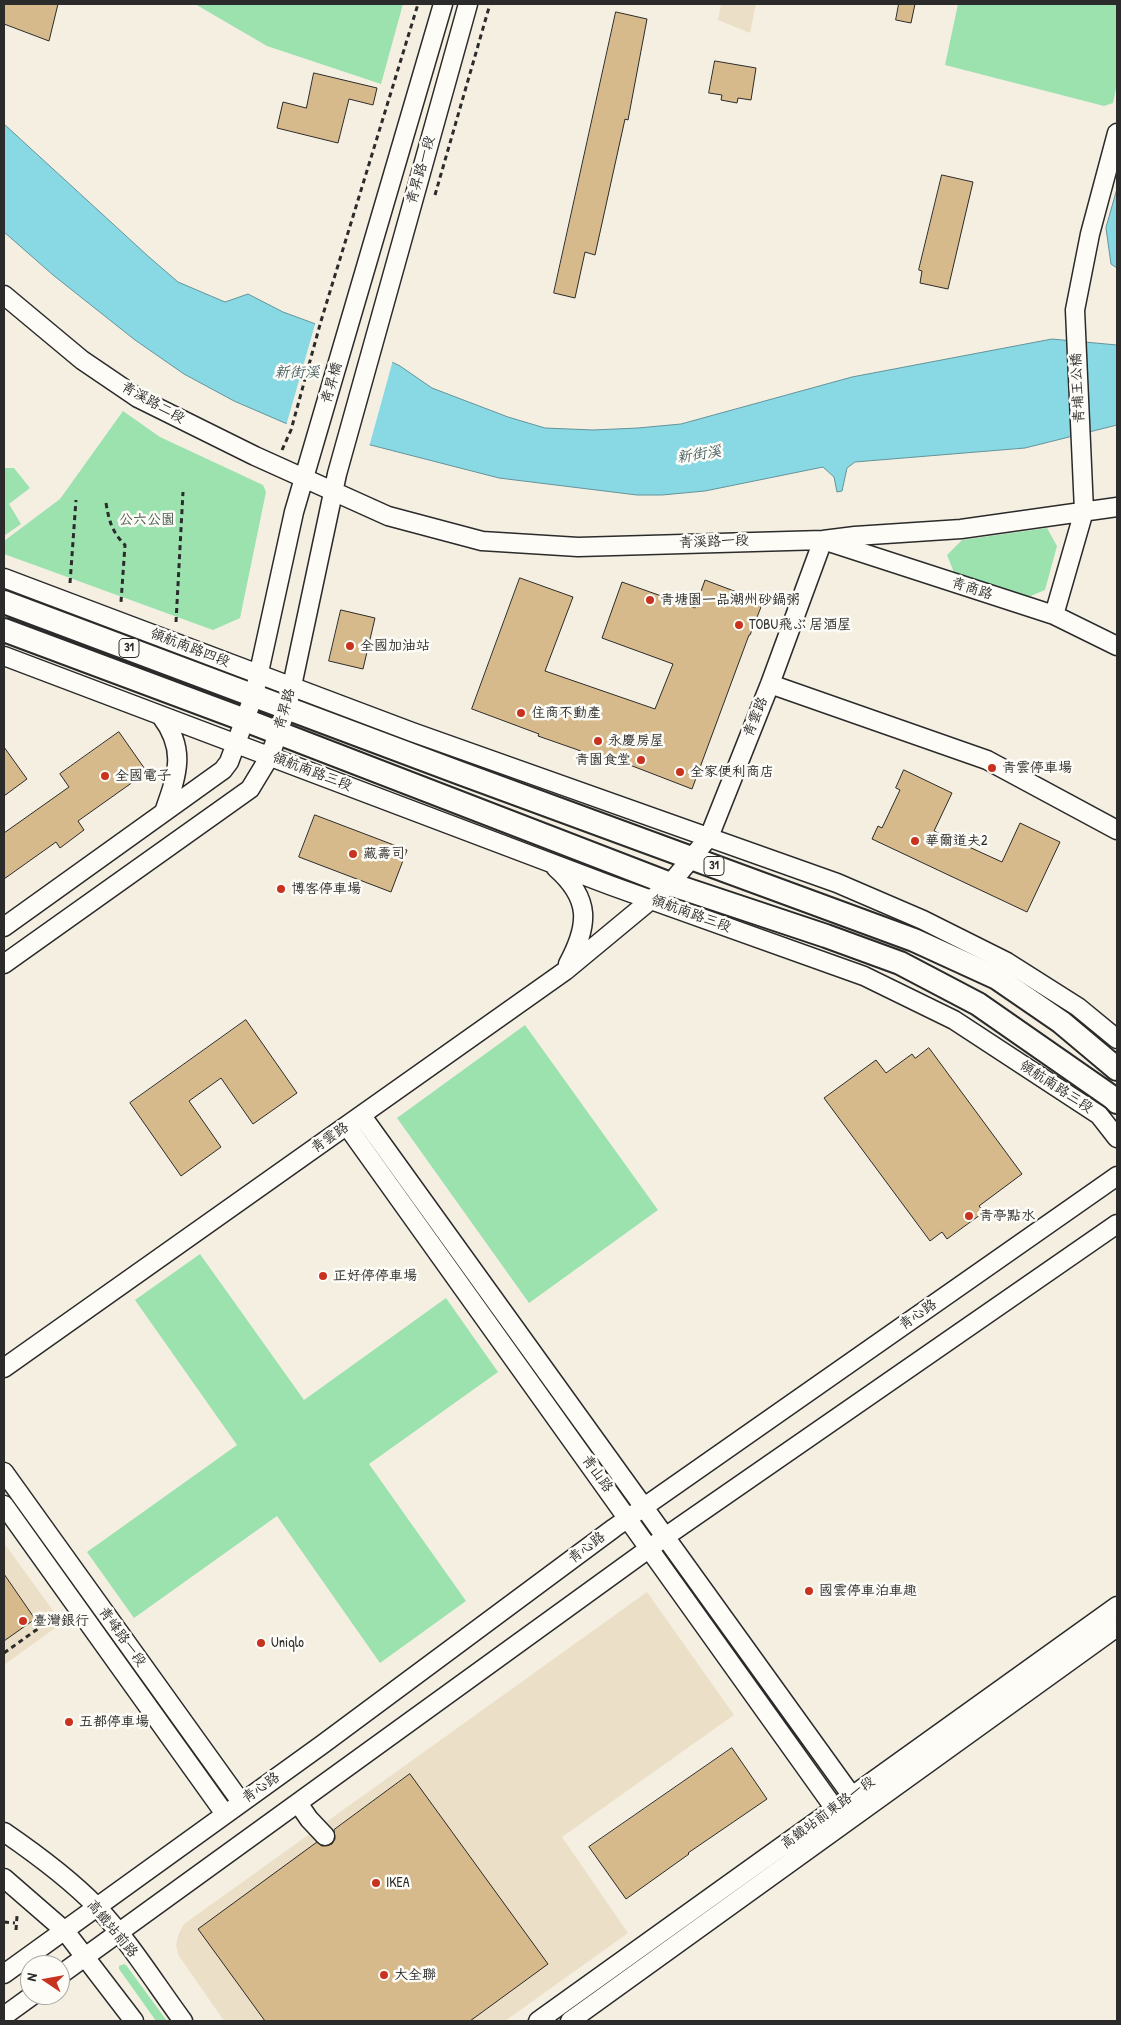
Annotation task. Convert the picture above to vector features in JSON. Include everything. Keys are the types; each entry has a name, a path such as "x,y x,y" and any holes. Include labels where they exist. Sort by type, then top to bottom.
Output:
{"main road":[{"name":"領航南路四段","path":"4,602 256,685"},
{"name":"31","path":"4,630 245,720"},
{"name":"31","path":"256,685 690,858 914,940 997,978 1061,1022 1117,1069"},
{"name":"領航南路三段","path":"245,720 670,884 826,936 900,964 978,1004 1114,1098 1117,1102"}],"street":[{"name":"青昇路一段","path":"347,328 443,4"},
{"name":"青昇路一段","path":"375,336 468,4"},
{"name":"青埔王公橋","path":"1054,615 1084,512 1075,310 1090,234 1117,133"},
{"name":"青溪路二段","path":"4,295 82,360 138,398 319,485"},
{"name":"青昇橋","path":"317,437 347,328"},
{"name":"青昇橋","path":"346,445 375,336"},
{"name":"青昇路","path":"4,964 250,790 270,756 289,697 319,485 317,437"},
{"name":"青昇路","path":"4,926 223,770 237,743 256,685 294,512 319,485 346,445"},
{"name":"青溪路一段","path":"319,485 388,516 482,541 578,546 823,540 961,529 1117,507"},
{"name":"青商路","path":"823,540 1054,615 1117,646"},
{"name":"青雲路","path":"4,1368 564,971 670,884 709,837 770,684 823,540"},
{"name":"領航南路四段","path":"4,578 256,685"},
{"path":"4,639 42,644"},
{"path":"4,656 237,743"},
{"path":"770,684 986,760 1117,830"},
{"name":"31","path":"289,697 421,735 837,883 923,920 1007,962 1078,1008 1117,1039"},
{"path":"161,716 170,727 175,738 179,760 175,780 164,812"},
{"name":"領航南路三段","path":"237,743 652,900 864,976 954,1020 1099,1115 1117,1138"},
{"path":"550,862 570,880 580,899 584,923 578,945 564,971"},
{"name":"青山路","path":"362,1116 642,1508 665,1537 857,1803"},
{"name":"青山路","path":"347,1126 846,1823"},
{"name":"青心路","path":"4,1974 331,1738 642,1508 1117,1176"},
{"path":"70,1967 649,1548 1117,1224"},
{"name":"青峰路一段","path":"4,1472 241,1802"},
{"name":"青峰路一段","path":"4,1505 225,1814"},
{"name":"高鐵站前東路一段","path":"570,2021 846,1823 857,1803 1117,1606"},
{"name":"高鐵站前東路一段","path":"538,2021 835,1808 857,1803 1117,1627"},
{"path":"298,1803 309,1819 325,1836"},
{"name":"高鐵站前路","path":"4,1832 63,1878 96,1907 117,1932 183,2021"},
{"path":"4,1878 65,1931 134,2021"},
{"path":"4,2016 20,2005"}],"path":[{"path":"281,450 291,430 321,321 418,4"},
{"path":"434,197 490,4"},
{"path":"176,622 183,492"},
{"path":"70,583 76,500"},
{"path":"106,503 109,522 116,536 125,545 121,602"},
{"path":"4,1654 62,1612"},
{"path":"16,1930 17,1916"},
{"path":"4,1922 15,1923"}],"shaded area":[{"path":"721,4 756,4 750,33 718,20"},
{"path":"4,1543 62,1623 4,1665"},
{"name":"IKEA","path":"647,1592 734,1715 562,1837 628,1933 505,2021 224,2021 179,1956 176,1945 184,1924"}],"green space":[{"path":"195,4 403,4 381,84 267,46"},
{"path":"958,4 1117,4 1117,83 1113,103 1104,106 945,65"},
{"name":"公六公園","path":"123,411 160,437 263,485 266,492 240,618 213,630 4,554 4,541 60,499"},
{"path":"4,468 14,468 30,488 9,504 21,524 4,536"},
{"path":"1047,528 1057,546 1045,590 1026,598 955,575 947,555 962,540"},
{"path":"525,1025 658,1210 529,1303 397,1118"},
{"path":"200,1254 304,1400 446,1298 498,1372 369,1464 466,1601 380,1663 277,1516 134,1618 87,1552 237,1445 135,1300"},
{"path":"124,1964 167,2021 156,2021 119,1969 119,1966"}],"water":[{"name":"新街溪","path":"4,124 178,282 225,302 248,294 283,312 313,323 400,366 432,388 508,417 545,428 593,430 681,424 852,377 1052,339 1117,345 1117,425 1025,448 855,462 847,468 842,491 837,492 834,477 823,467 705,491 637,495 499,478 285,423 234,401 184,374 135,340 53,275 4,232"},
{"path":"1117,189 1117,268 1111,264 1106,228"}],"pier":[{"path":"316,321 393,360 369,447 286,426"}],"building":[{"path":"4,4 58,4 49,41 4,24"},
{"path":"899,4 915,4 911,23 896,20"},
{"path":"616,12 647,19 628,120 625,119 595,255 585,252 575,298 554,293"},
{"path":"715,61 756,68 751,100 738,98 737,103 721,100 722,95 709,93"},
{"path":"314,73 377,88 373,105 349,99 338,143 277,128 283,102 306,108"},
{"path":"942,175 973,182 948,289 920,283 922,271 919,270"},
{"path":"520,578 573,597 545,671 655,709 673,664 602,638 622,582 695,608 705,580 763,602 692,789 622,762 621,765 538,736 539,734 472,709"},
{"path":"341,610 375,618 363,669 329,661"},
{"path":"119,732 147,772 78,821 84,830 60,848 56,842 4,879 4,833 69,787 60,774"},
{"path":"4,747 27,779 4,796"},
{"name":"華爾道夫2","path":"904,770 952,793 934,831 1002,862 1020,823 1060,842 1027,912 872,839 878,826 882,828 900,790 896,788"},
{"name":"藏壽司","path":"315,815 407,850 391,892 299,857"},
{"path":"246,1020 297,1093 253,1124 221,1078 189,1101 221,1147 181,1176 130,1103"},
{"path":"929,1048 1022,1174 979,1206 984,1212 947,1239 942,1232 930,1241 824,1098 876,1060 886,1073 912,1054 915,1058"},
{"path":"4,1574 35,1619 4,1641"},
{"path":"732,1748 767,1799 688,1853 626,1899 589,1847"},
{"name":"IKEA","path":"410,1774 548,1964 470,2021 265,2021 198,1929 317,1842 322,1846 332,1844 335,1839 334,1830"}],"place":[{"name":"青塘園一品潮州砂鍋粥","path":"650,600"},
{"name":"TOBU飛ぶ 居酒屋","path":"739,625"},
{"name":"全國加油站","path":"350,646"},
{"name":"住商不動產","path":"521,713"},
{"name":"永慶房屋","path":"598,741"},
{"name":"青園食堂","path":"641,760"},
{"name":"青雲停車場","path":"992,768"},
{"name":"全家便利商店","path":"680,772"},
{"name":"全國電子","path":"105,776"},
{"name":"華爾道夫2","path":"915,841"},
{"name":"藏壽司","path":"353,854"},
{"name":"博客停車場","path":"281,889"},
{"name":"青亭點水","path":"969,1216"},
{"name":"正好停停車場","path":"323,1276"},
{"name":"國雲停車泊車趣","path":"809,1591"},
{"name":"臺灣銀行","path":"23,1621"},
{"name":"Uniqlo","path":"261,1643"},
{"name":"五都停車場","path":"69,1722"},
{"name":"IKEA","path":"376,1883"},
{"name":"大全聯","path":"384,1975"}]}
